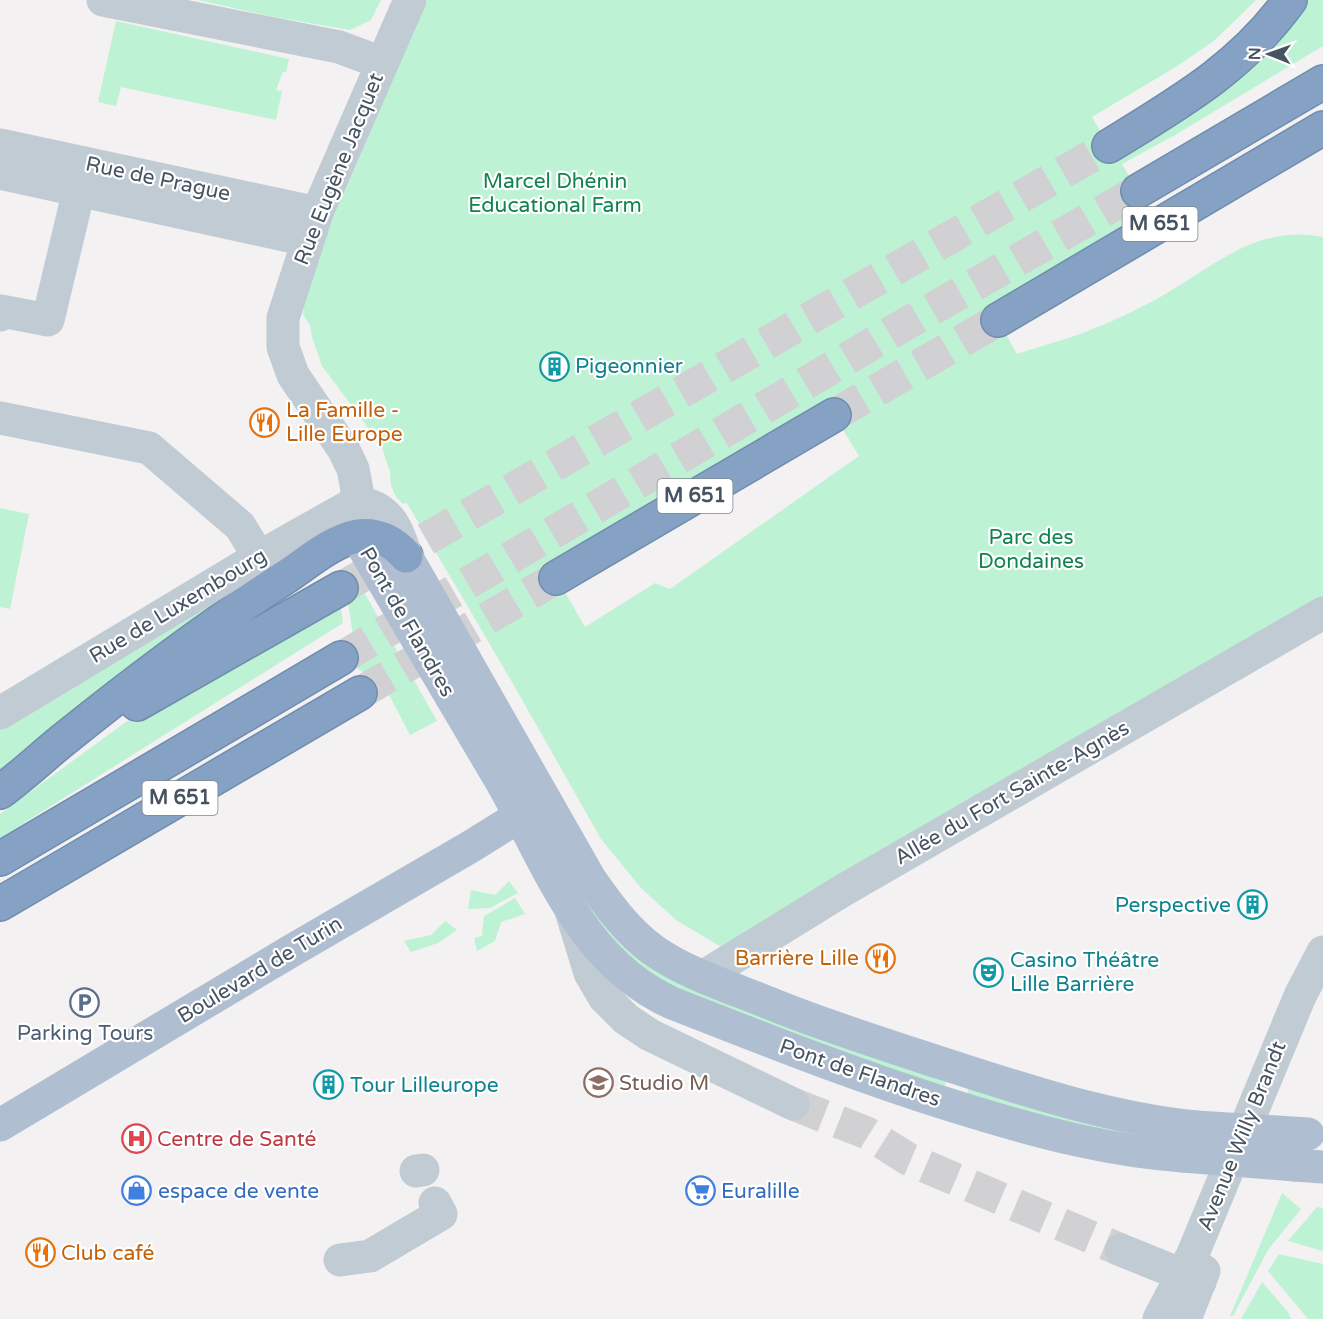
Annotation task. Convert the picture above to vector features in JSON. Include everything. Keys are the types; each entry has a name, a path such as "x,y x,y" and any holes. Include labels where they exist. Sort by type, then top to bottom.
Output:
{"highway":[{"path":"1110,146 1206,84 1234,63 1263,34 1290,0"},
{"name":"M 651","path":"1138,191 1323,82"},
{"name":"M 651","path":"998,320 1323,128"},
{"name":"M 651","path":"556,578 834,415"},
{"path":"2,790 179,650 252,598 327,550 357,536 372,536 389,540 406,556"},
{"path":"2,790 145,699 341,588"},
{"name":"M 651","path":"0,858 341,658"},
{"name":"M 651","path":"0,904 360,693"}],"main road":[{"name":"Pont de Flandres","path":"357,536 520,816 551,877 571,910 593,941 630,980 651,994 857,1075 990,1117 1081,1142 1143,1153 1309,1166"},
{"name":"Pont de Flandres","path":"406,556 590,879 621,919 653,950 676,964 842,1031 987,1078 1112,1113 1196,1127 1316,1134"},
{"path":"520,816 533,800 536,786"},
{"name":"Boulevard de Turin","path":"0,1125 291,951 485,846 520,816"}],"street":[{"path":"103,0 339,48 382,63"},
{"name":"Rue Eugène Jacquet","path":"357,502 355,479 349,459 299,387 286,360 283,347 283,318 312,226 410,0"},
{"name":"Rue de Prague","path":"0,145 312,226"},
{"name":"Rue de Prague","path":"0,172 79,190 312,226"},
{"path":"0,315 1,311 48,320 79,190"},
{"path":"0,418 149,448 240,526 260,557"},
{"name":"Pont de Flandres","path":"357,536 355,526 357,502 373,505 389,517 406,556"},
{"name":"Rue de Luxembourg","path":"0,713 260,557 357,502"},
{"name":"Allée du Fort Sainte-Agnès","path":"704,976 842,891 1323,613"},
{"path":"571,910 590,973 604,997 626,1019 650,1035 793,1104"},
{"name":"Avenue Willy Brandt","path":"1185,1319 1191,1278 1202,1234 1300,996 1323,952"},
{"name":"Avenue Willy Brandt","path":"1159,1319 1191,1278 1311,1000 1323,962"},
{"path":"340,1260 370,1256 441,1214 435,1203"},
{"path":"1121,1250 1191,1278"}],"green space":[{"path":"198,0 381,0 371,20 350,30 274,17"},
{"name":"Parc des Dondaines","path":"427,0 1256,0 1215,40 1179,65 1092,117 1109,146 1303,0 1323,0 1323,46 1175,135 1122,164 1149,214 998,320 1017,354 1117,319 1174,289 1233,252 1254,243 1298,234 1323,237 1323,604 728,951 676,920 641,888 601,839 407,503 403,504 396,497 381,445 322,366 310,325 303,315 323,241","holes":["834,415 859,456 670,589 655,583 585,627 550,566"]},
{"path":"116,21 289,59 286,72 283,72 276,90 282,91 276,120 121,87 116,106 98,102"},
{"path":"0,508 29,514 10,609 0,607"},
{"path":"322,535 0,775 0,724"},
{"path":"352,571 437,721 410,735 384,685 358,669 344,576"},
{"path":"340,601 343,623 0,838 0,814 126,722"},
{"path":"556,843 601,915 947,1079 943,1091 655,982 592,922"},
{"path":"509,881 518,893 490,908 468,909 471,890 495,895"},
{"path":"515,898 525,914 501,922 495,941 477,951 474,938 482,936 484,916"},
{"path":"445,921 457,930 438,943 411,952 404,941 431,935"},
{"path":"969,1087 1165,1144 966,1098"},
{"path":"1282,1193 1301,1209 1268,1250 1233,1316 1230,1316"},
{"path":"1317,1207 1323,1208 1323,1251 1288,1241"},
{"path":"1279,1254 1323,1264 1323,1319 1308,1319 1268,1271"},
{"path":"1262,1282 1288,1312 1291,1319 1241,1319"}],"tunnel":[{"path":"341,588 1109,146"},
{"path":"341,658 892,332 1138,191"},
{"path":"834,415 998,320"},
{"path":"360,693 556,578"},
{"path":"793,1104 867,1133 908,1159 1121,1250"}],"place":[{"name":"Pigeonnier","path":"554,366"},
{"name":"La Famille - Lille Europe","path":"265,422"},
{"name":"Perspective","path":"1252,905"},
{"name":"Barrière Lille","path":"880,958"},
{"name":"Casino Théâtre Lille Barrière","path":"989,972"},
{"name":"Parking Tours","path":"85,1002"},
{"name":"Studio M","path":"598,1083"},
{"name":"Tour Lilleurope","path":"329,1085"},
{"name":"Centre de Santé","path":"136,1139"},
{"name":"espace de vente","path":"137,1191"},
{"name":"Euralille","path":"700,1191"},
{"name":"Club café","path":"40,1253"}],"park label":[{"name":"Marcel Dhénin Educational Farm","path":"555,193"}]}
